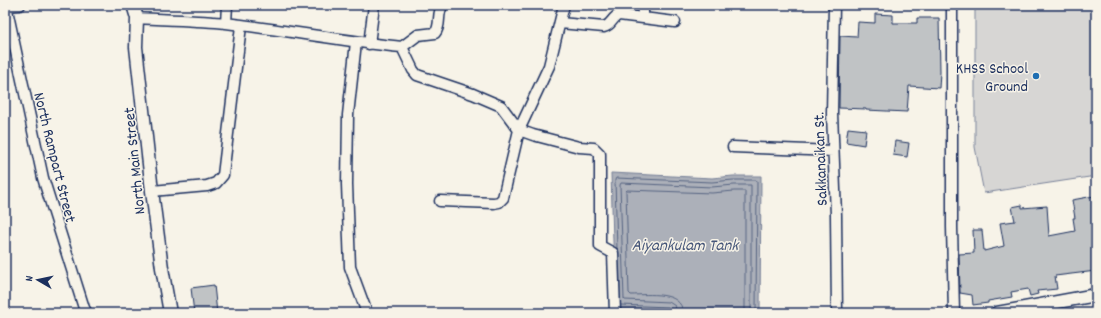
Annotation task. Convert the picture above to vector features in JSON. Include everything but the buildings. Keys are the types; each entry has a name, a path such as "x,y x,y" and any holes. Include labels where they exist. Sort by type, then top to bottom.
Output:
{"street":[{"path":"6,6 20,5"},
{"name":"North Main Street","path":"133,5 137,18 136,47 152,191 162,268 170,313"},
{"path":"226,5 226,23"},
{"path":"369,44 374,5"},
{"path":"137,18 226,23 369,44 402,47 418,34 435,33 439,28 440,10 443,5"},
{"path":"440,201 494,203 499,202 503,198 519,130 550,66 564,5"},
{"path":"643,5 643,18"},
{"name":"Sakkanaikan St.","path":"834,5 832,113 837,313"},
{"path":"952,5 952,226 954,313"},
{"name":"North Rampart Street","path":"6,6 43,178 84,308 87,313"},
{"path":"560,23 604,27 610,24 616,16 675,22"},
{"path":"152,191 207,186 216,183 223,175 240,26"},
{"path":"356,42 348,122 347,184 350,267 367,313"},
{"path":"402,47 417,75 473,94 501,106 519,130 533,135 594,148 600,154 600,246 613,252 615,313"},
{"path":"734,147 833,151"},
{"path":"997,313 1096,294"}],"shaded area":[{"name":"KHSS School Ground","path":"975,5 1096,5 1096,176 984,193 975,147"}],"water":[{"name":"Aiyankulam Tank","path":"611,173 712,178 761,176 760,313 716,313 615,309"}],"place":[{"name":"KHSS School Ground","path":"1036,76"}]}
